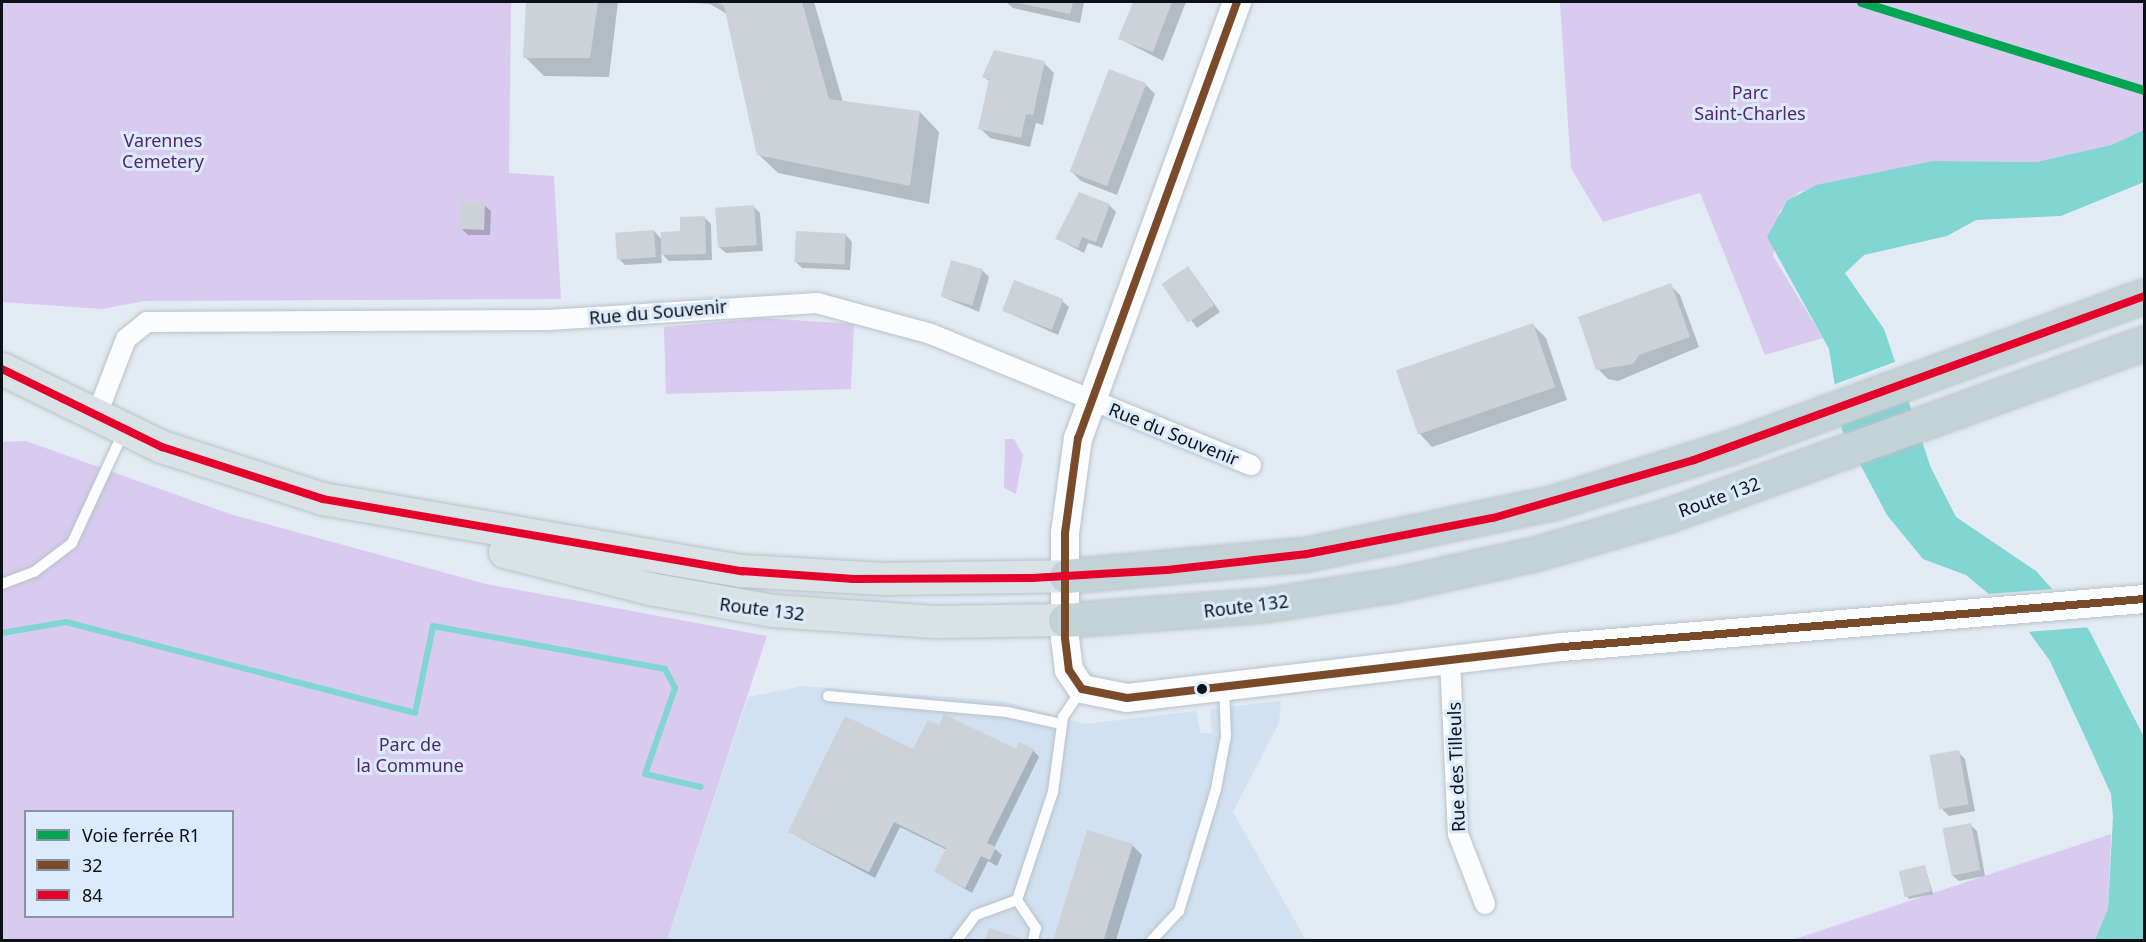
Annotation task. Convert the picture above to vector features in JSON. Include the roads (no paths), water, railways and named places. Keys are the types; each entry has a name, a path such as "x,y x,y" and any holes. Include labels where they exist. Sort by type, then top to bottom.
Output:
{"highway":[{"name":"Route 132","path":"1065,576 1238,562 1412,536 1582,495 1804,421 2145,296"},
{"name":"Route 132","path":"1065,620 1256,606 1443,575 1666,516 2145,343"}],"main road":[{"name":"Route 132","path":"2,369 124,431 213,466 564,569 712,602 873,620 1065,620"},
{"name":"Route 132","path":"323,499 742,571 864,579 1065,576"}],"street":[{"path":"1237,2 1089,399 1070,484 1065,576 1067,663 1082,689 1115,699 1450,659 2145,599"},
{"name":"Rue du Souvenir","path":"96,417 126,339 147,322 548,320 801,303 895,321 1251,465"},
{"name":"Rue des Tilleuls","path":"1450,659 1458,834 1485,904"}],"lane":[{"path":"2,584 34,572 69,547 89,517 124,431"},
{"path":"1152,940 1179,911 1216,789 1226,736 1224,686"},
{"path":"1017,900 1053,792 1061,724 1082,689"},
{"path":"828,696 1007,712 1061,724"},
{"path":"957,940 976,915 1017,900"},
{"path":"1017,900 1036,928 1033,940"}],"waterway":[{"path":"2,633 66,622 415,713 433,626 665,669 675,688 645,774 701,787"}],"rail line":[{"name":"R1","path":"1861,2 2144,90"}],"park label":[{"name":"Parc Saint-Charles","path":"1750,103"},
{"name":"Varennes Cemetery","path":"163,151"},
{"name":"Parc de la Commune","path":"410,756"}]}
